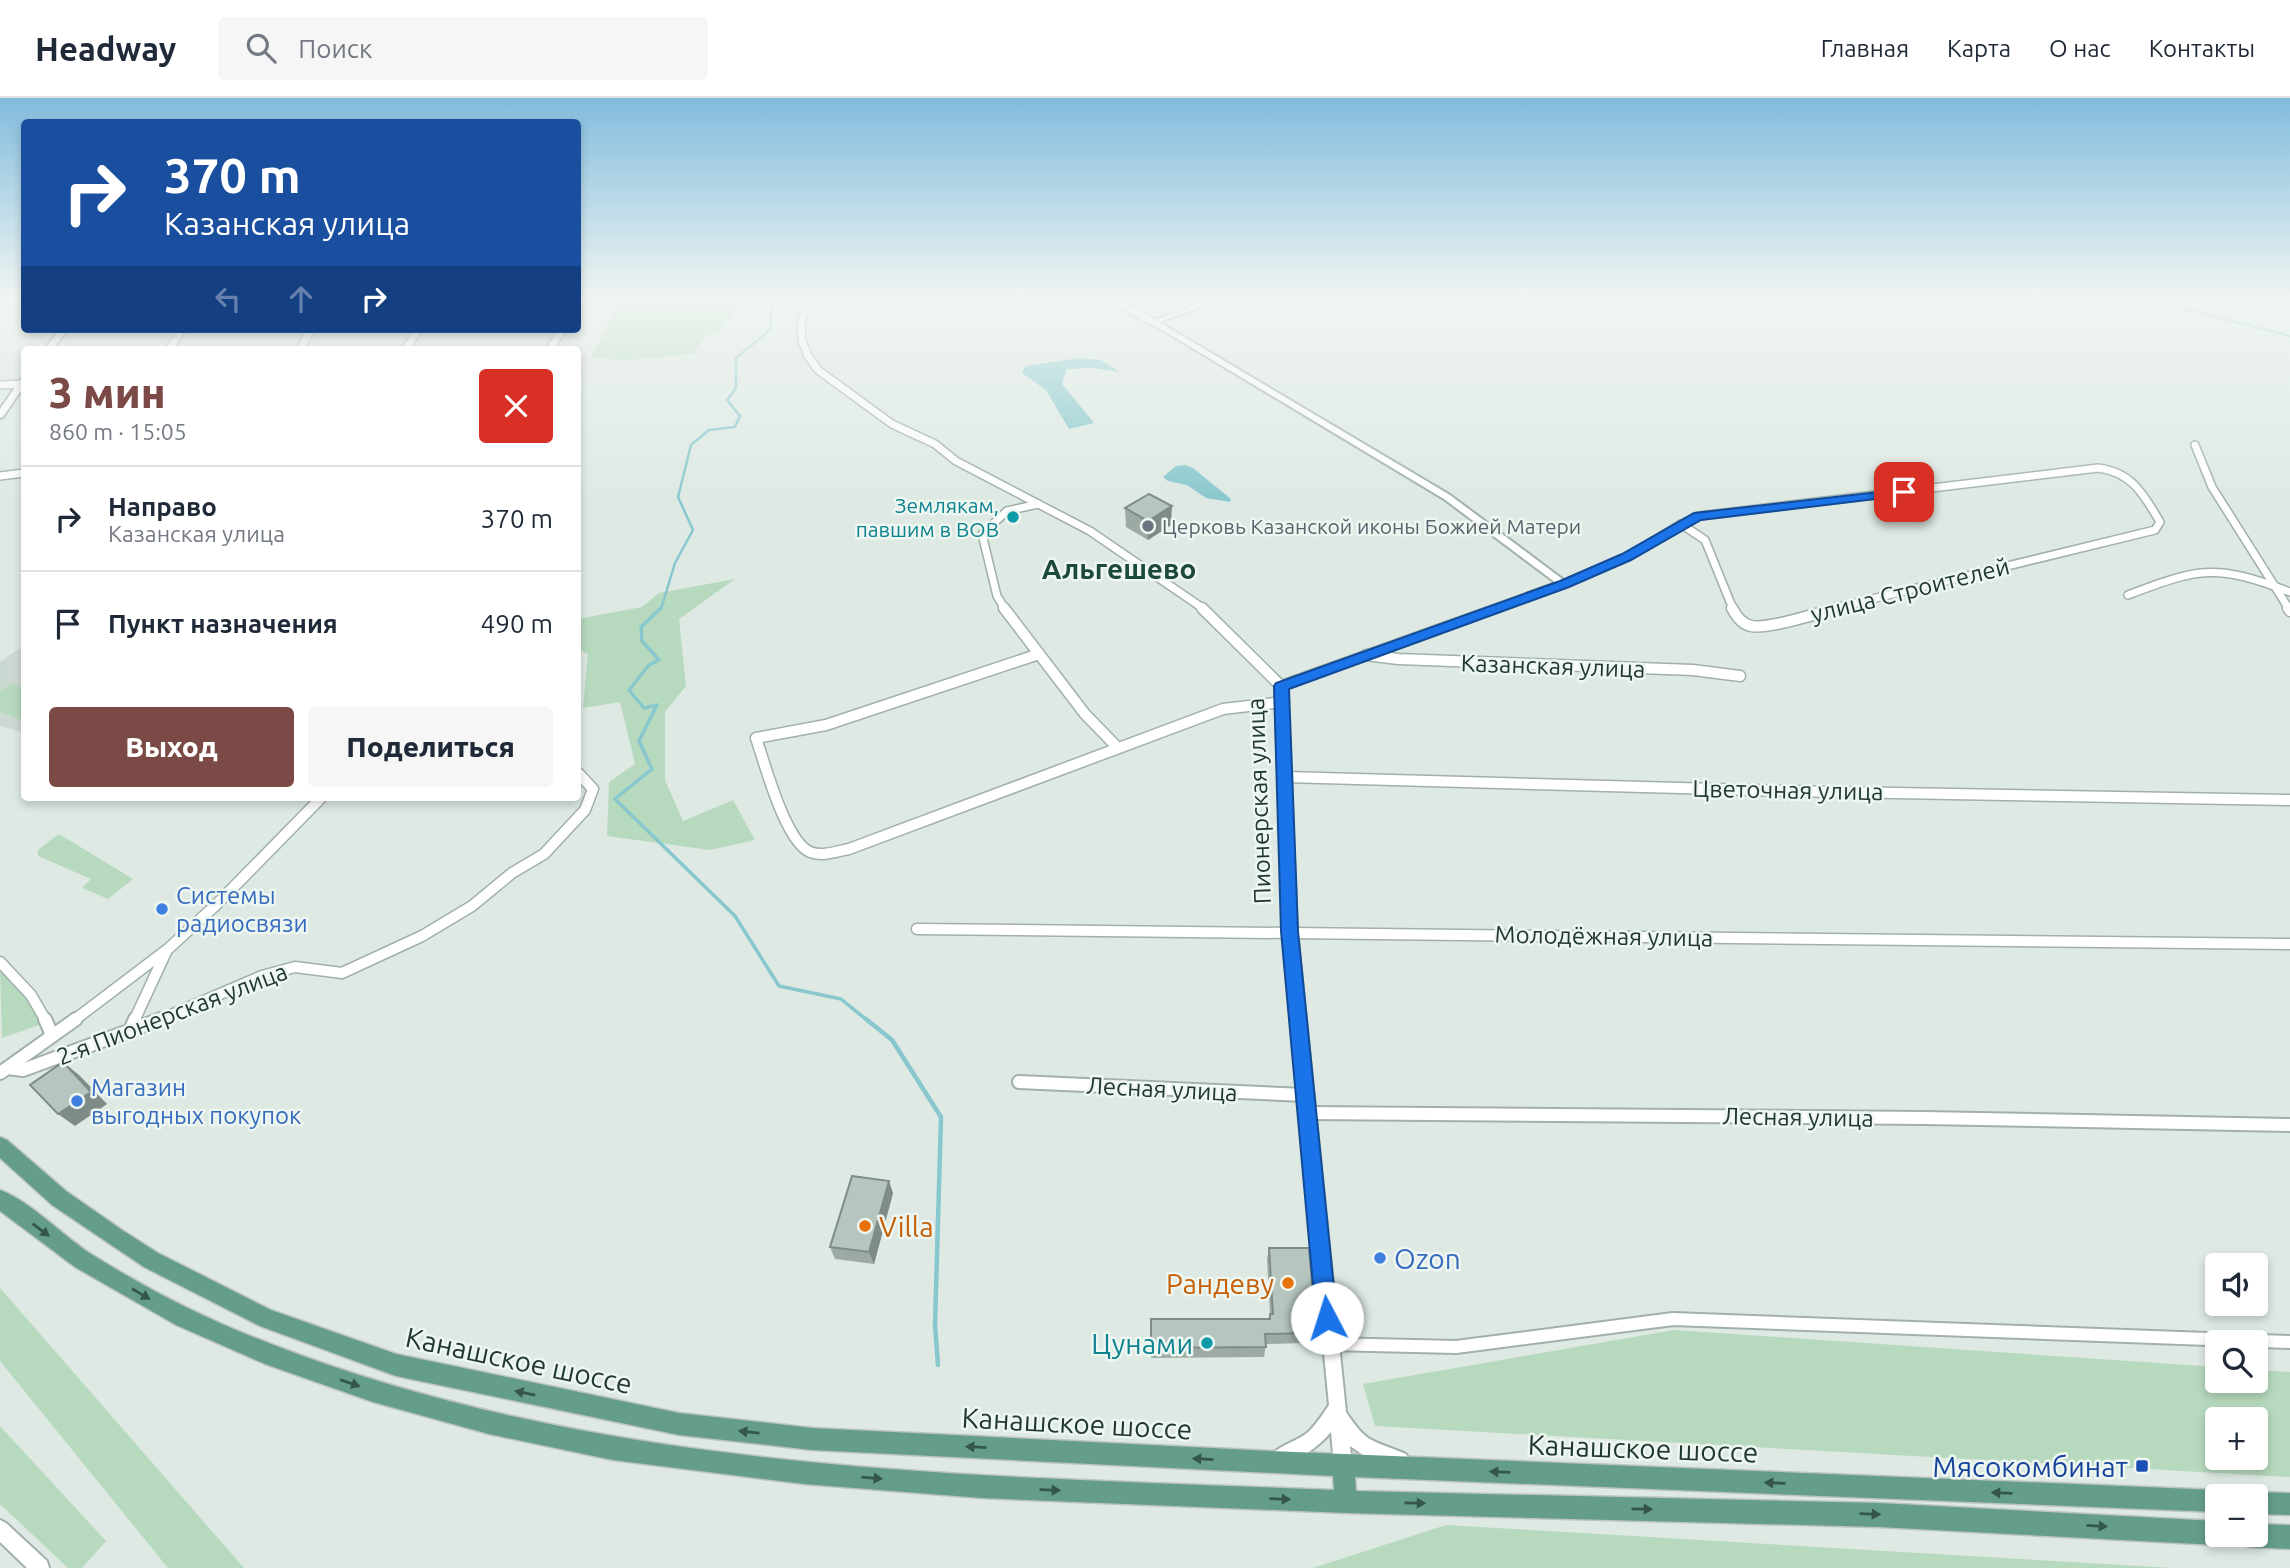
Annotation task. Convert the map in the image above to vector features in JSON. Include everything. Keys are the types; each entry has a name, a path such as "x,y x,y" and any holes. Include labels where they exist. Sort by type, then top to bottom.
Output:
{"main road":[{"name":"Канашское шоссе","path":"0,1146 81,1215 151,1260 267,1319 397,1365 679,1424 799,1438 1426,1469 2205,1501"},
{"path":"0,1199 82,1260 183,1318 265,1353 361,1387 489,1423 612,1449 804,1473 982,1487 1346,1502 1879,1515 2205,1532"},
{"name":"Пионерская улица","path":"1343,1465 1346,1502"},
{"path":"2268,1503 2290,1504"},
{"path":"2268,1536 2290,1537"}],"street":[{"name":"Пионерская улица","path":"816,368 892,424 935,444 956,461 1090,531 1211,614 1281,686 1290,931 1343,1465"},
{"path":"1230,368 1447,497 1564,584"},
{"path":"0,386 21,382"},
{"path":"0,415 21,386"},
{"path":"2195,445 2213,487 2290,611"},
{"name":"Казанская улица","path":"1281,686 1564,584 1627,557 1699,516 2098,468 2122,472 2144,496"},
{"path":"0,476 21,473"},
{"name":"улица Строителей","path":"1681,524 1704,540 1736,617 1750,626 1764,626 2155,530 2160,522 2144,496"},
{"path":"1039,504 1007,511 992,522 981,538 997,596 1009,616 1085,714 1118,748"},
{"path":"2128,595 2182,575 2198,572 2228,575 2290,592"},
{"path":"1039,654 826,725 756,738 785,817 801,846 815,853 849,849 1223,709 1283,702"},
{"name":"Казанская улица","path":"1366,655 1398,660 1693,670 1740,676"},
{"name":"2-я Пионерская улица","path":"4,1071 23,1070 129,1033 262,976 295,967 342,973 422,936 472,906 512,873 536,860 567,831 585,810 591,797 593,789 581,776"},
{"name":"Цветочная улица","path":"1286,777 1798,791 2290,800"},
{"path":"4,1071 117,990 168,949 217,904 318,801"},
{"name":"Молодёжная улица","path":"917,929 2290,944"},
{"path":"129,1033 168,949"},
{"path":"0,962 26,986 51,1035"},
{"name":"Лесная улица","path":"1019,1082 1305,1095"},
{"name":"Лесная улица","path":"1307,1113 1910,1118 2290,1125"},
{"path":"1329,1344 1456,1347 1673,1319 2290,1342"},
{"path":"1272,1462 1307,1446 1323,1432 1336,1408"},
{"path":"1336,1408 1348,1433 1357,1444 1426,1469"},
{"path":"0,1530 40,1568"}],"shaded area":[{"path":"21,647 21,732 0,726 0,662"}],"green space":[{"path":"735,579 679,619 686,686 665,712 665,780 683,821 733,800 755,840 710,850 607,836 609,782 635,764 620,702 583,708 588,654 581,650 581,618 642,607 659,593"},
{"path":"11,684 21,687 21,720 0,712 0,691"},
{"path":"59,834 133,879 108,899 82,888 91,879 38,856 38,850"},
{"path":"0,970 53,1020 2,1038"},
{"path":"0,1288 244,1568 168,1568 0,1361"},
{"path":"1674,1330 2205,1366 2205,1393 2268,1393 2268,1371 2290,1372 2290,1477 1375,1426 1363,1384"},
{"path":"0,1426 106,1541 82,1568 68,1568 0,1504"},
{"path":"1446,1525 2173,1568 1313,1568"}],"water":[{"path":"1024,368 1112,368 1119,372 1093,368 1067,369 1062,384 1094,423 1069,429 1046,390 1022,373"},
{"path":"1176,466 1193,468 1231,499 1230,502 1206,498 1187,485 1168,481 1163,477"}],"building":[{"path":"1149,494 1172,506 1148,521 1125,508"},
{"path":"63,1062 91,1092 58,1114 30,1085"},
{"name":"Villa","path":"852,1176 889,1181 869,1252 830,1247"},
{"path":"1269,1248 1309,1248 1313,1296 1303,1296 1306,1333 1265,1334 1266,1347 1151,1348 1151,1319 1270,1319 1270,1314 1273,1314"}],"waterway":[{"path":"661,609 675,563 693,530 678,497 691,445 709,430 735,427 740,416 727,400 736,388 736,368"},
{"path":"661,608 641,627 642,641 659,660 649,665 629,690 644,708 657,705 639,741 652,769 615,799 735,916 779,986 841,999 868,1021"},
{"path":"866,1019 892,1040 941,1117 935,1325 938,1365"}],"place":[{"name":"Землякам, павшим в ВОВ","path":"1013,517"},
{"name":"Церковь Казанской иконы Божией Матери","path":"1148,526"},
{"name":"Системы радиосвязи","path":"162,909"},
{"name":"Магазин выгодных покупок","path":"77,1101"},
{"name":"Villa","path":"865,1226"},
{"name":"Ozon","path":"1380,1258"},
{"name":"Рандеву","path":"1288,1283"},
{"name":"Цунами","path":"1207,1343"},
{"name":"Мясокомбинат","path":"2142,1466"}],"district":[{"name":"Альгешево","path":"1119,568"}],"route":[{"path":"1327,1318 1290,931 1281,686 1564,584 1627,557 1699,516 1904,492"}]}
